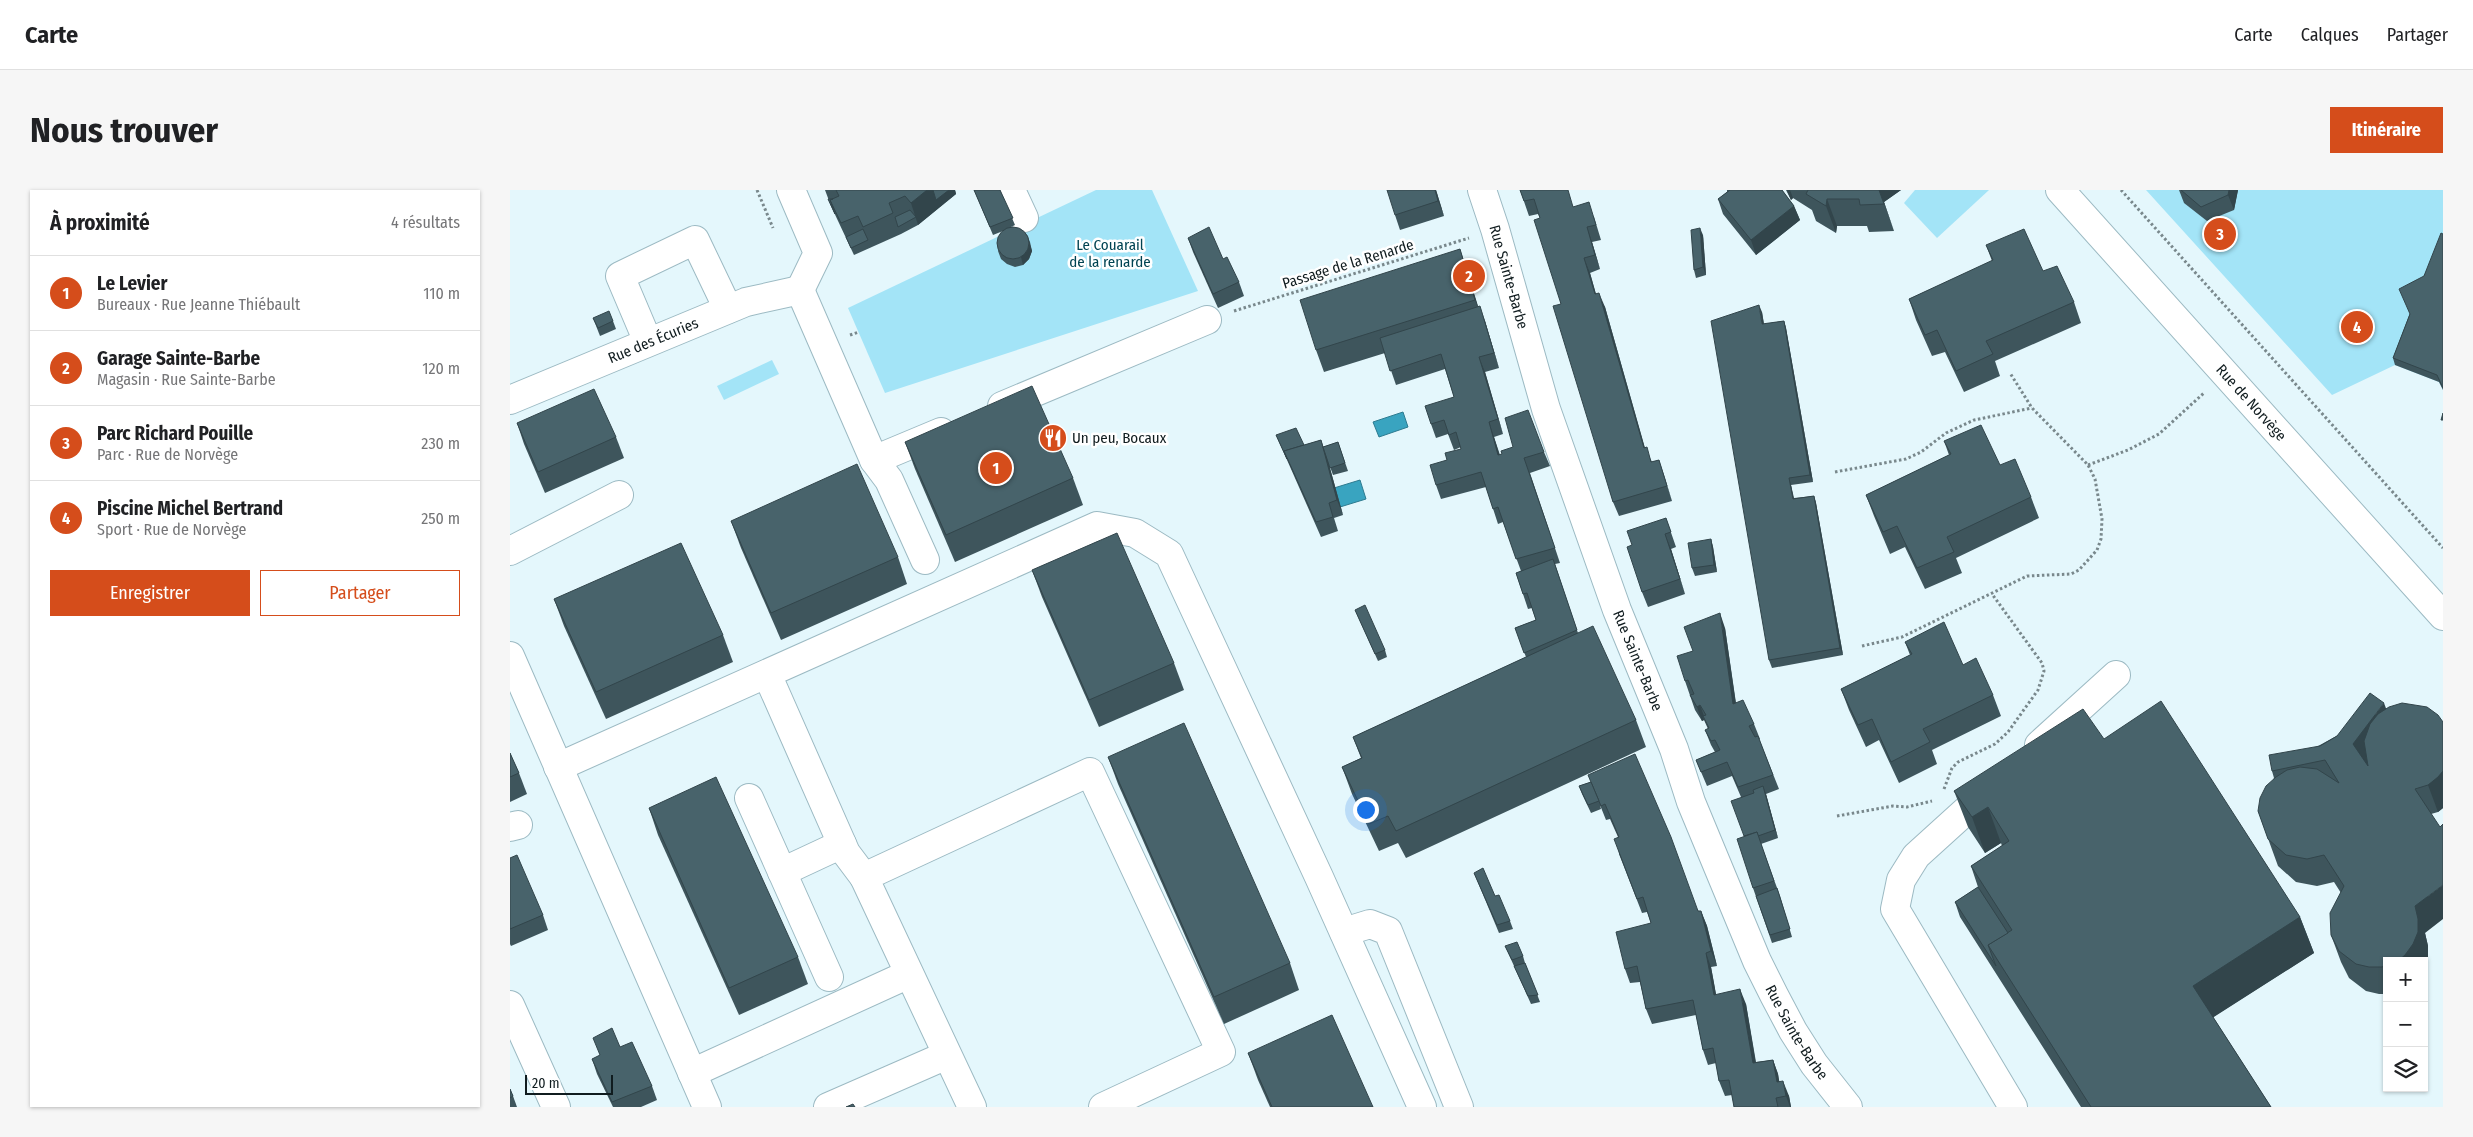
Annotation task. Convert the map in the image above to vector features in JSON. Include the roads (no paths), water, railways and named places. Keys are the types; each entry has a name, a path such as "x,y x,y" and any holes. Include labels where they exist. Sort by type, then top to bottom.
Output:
{"street":[{"path":"791,190 818,253 800,290 874,460 889,480 924,560"},
{"path":"1011,190 1024,218"},
{"name":"Rue Sainte-Barbe","path":"1482,190 1495,229 1546,409 1617,610 1674,749 1706,838 1757,961 1794,1031 1814,1064 1848,1107"},
{"name":"Rue de Norvège","path":"2060,190 2440,608"},
{"path":"648,342 620,276 695,240 728,309"},
{"name":"Rue des Écuries","path":"510,400 754,299 800,290"},
{"path":"874,460 1207,320"},
{"path":"510,551 619,495"},
{"path":"558,768 1097,526 1135,533 1168,554 1344,932 1422,1107"},
{"path":"510,656 706,1107"},
{"path":"767,674 842,844 864,877 972,1107"},
{"path":"2013,1107 1896,909 1901,880 1916,856 2116,675"},
{"path":"864,877 1090,772 1221,1052 1103,1107"},
{"path":"749,798 829,976"},
{"path":"782,872 842,844"},
{"path":"1344,932 1370,924 1388,931 1459,1107"},
{"path":"692,1073 910,974"},
{"path":"510,1005 556,1107"},
{"path":"828,1107 947,1055"}],"place":[{"name":"Parc Richard Pouille","path":"2220,234"},
{"name":"Garage Sainte-Barbe","path":"1469,276"},
{"name":"Piscine Michel Bertrand","path":"2357,327"},
{"name":"Un peu, Bocaux","path":"1053,438"},
{"name":"Le Levier","path":"996,468"}],"park label":[{"name":"Le Couarail de la renarde","path":"1110,254"}]}
